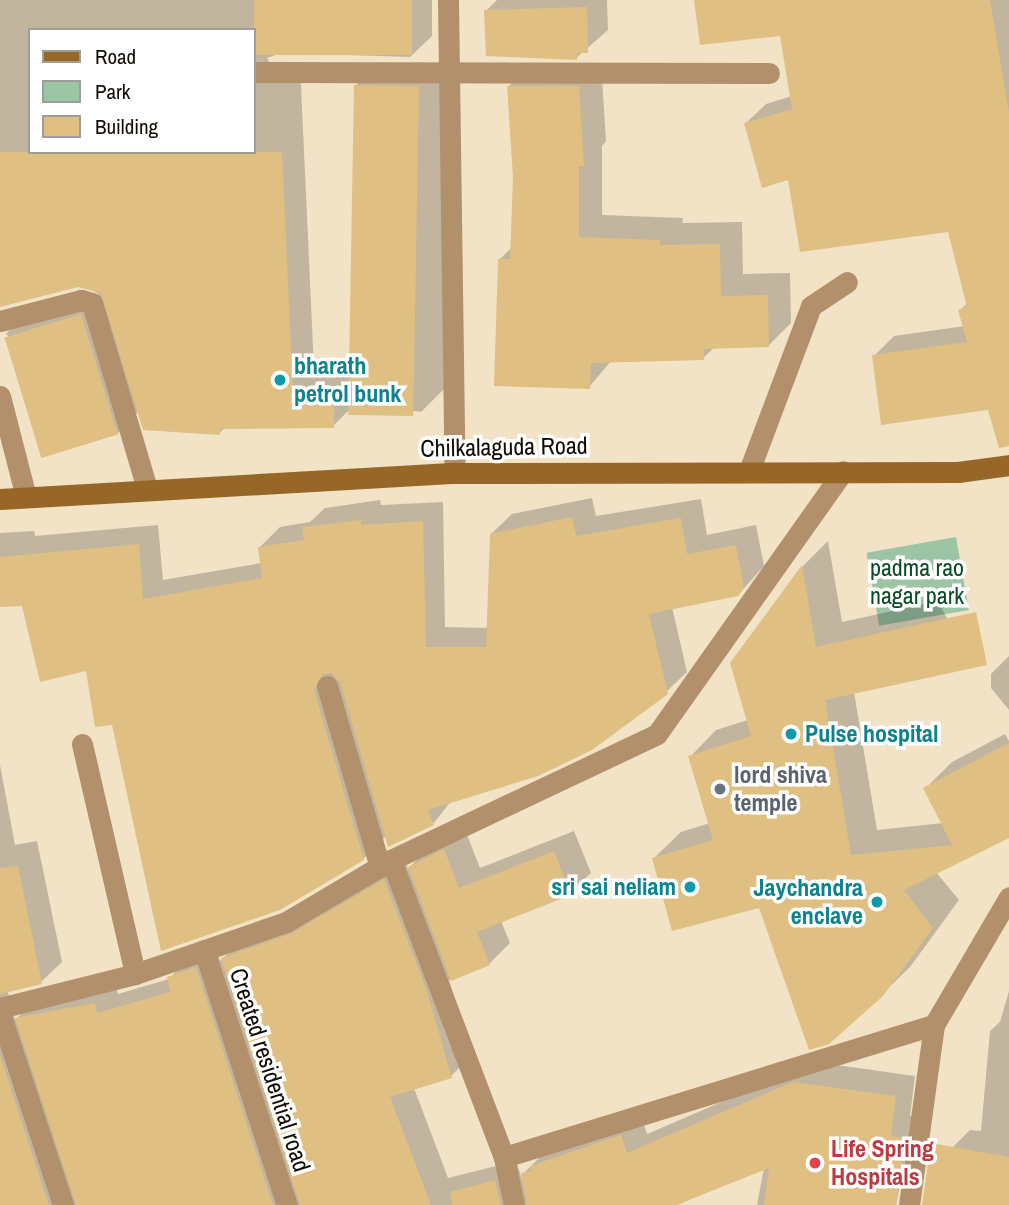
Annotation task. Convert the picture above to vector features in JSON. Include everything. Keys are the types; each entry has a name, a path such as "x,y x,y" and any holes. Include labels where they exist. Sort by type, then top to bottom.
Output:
{"main road":[{"name":"Chilkalaguda Road","path":"0,499 455,473 958,472 1009,466"}],"street":[{"path":"448,0 455,473"},
{"path":"256,72 450,76 769,73"},
{"path":"749,471 811,306 847,282"},
{"path":"0,321 81,300 92,303 147,489"},
{"path":"0,396 26,497"},
{"path":"63,1205 0,1010 135,974 286,922 386,863 657,734 843,471"},
{"path":"327,686 386,863 504,1157 514,1205"},
{"path":"82,744 135,974"},
{"path":"909,1205 934,1025 1009,897"},
{"name":"Created residential road","path":"204,950 287,1205"},
{"path":"504,1157 934,1025"}],"green space":[{"name":"padma rao nagar park","path":"956,537 969,610 879,626 866,553"}],"building":[{"path":"254,0 412,0 412,55 256,55"},
{"path":"694,0 990,0 1009,112 1009,446 999,448 988,410 881,425 872,355 967,342 958,310 967,307 948,232 800,252 788,180 762,188 744,123 792,109 780,36 700,45"},
{"path":"587,7 588,53 577,53 577,60 486,56 484,10"},
{"path":"354,85 419,86 413,416 348,415"},
{"path":"507,86 579,86 584,166 579,166 579,237 660,240 660,245 720,244 721,296 768,295 769,347 704,349 704,360 591,363 590,389 494,386 498,259 510,259 513,177"},
{"path":"0,152 282,152 293,390 334,389 334,428 220,429 220,435 143,430 101,293 78,287 0,307"},
{"path":"81,314 118,434 41,458 4,337"},
{"path":"572,517 576,536 681,518 687,554 736,545 744,588 738,596 649,614 668,694 592,750 538,776 428,810 434,825 388,847 340,682 331,673 323,674 314,690 364,860 280,910 161,951 112,725 95,727 86,671 40,682 22,606 0,607 0,557 139,544 143,599 262,578 258,547 304,540 302,527 361,520 361,525 423,521 426,647 486,647 490,534"},
{"path":"802,565 816,647 976,612 987,665 825,700 851,855 952,845 923,788 1009,743 1009,838 904,890 933,928 883,996 829,1044 809,1050 759,908 672,931 652,858 713,840 688,756 751,736 730,663"},
{"path":"444,849 459,888 554,851 571,895 477,932 490,965 451,981 408,867"},
{"path":"18,866 42,984 0,994 0,868"},
{"path":"384,879 427,991 452,1078 390,1097 431,1205 300,1205 221,958 292,933"},
{"path":"196,967 273,1205 76,1205 15,1018 95,1003 97,1013 170,992 167,977"},
{"path":"0,1055 49,1205 0,1205"},
{"path":"793,1082 896,1096 891,1136 905,1138 896,1205 764,1205 769,1168 676,1205 527,1205 521,1173 531,1171 530,1166 621,1135 627,1153"},
{"path":"931,1143 1009,1157 1009,1205 922,1205"},
{"path":"495,1180 501,1205 452,1205 450,1192"}],"place":[{"name":"bharath petrol bunk","path":"280,380"},
{"name":"Pulse hospital","path":"791,734"},
{"name":"lord shiva temple","path":"720,789"},
{"name":"sri sai neliam","path":"690,887"},
{"name":"Jaychandra enclave","path":"877,902"},
{"name":"Life Spring Hospitals","path":"815,1163"}]}
